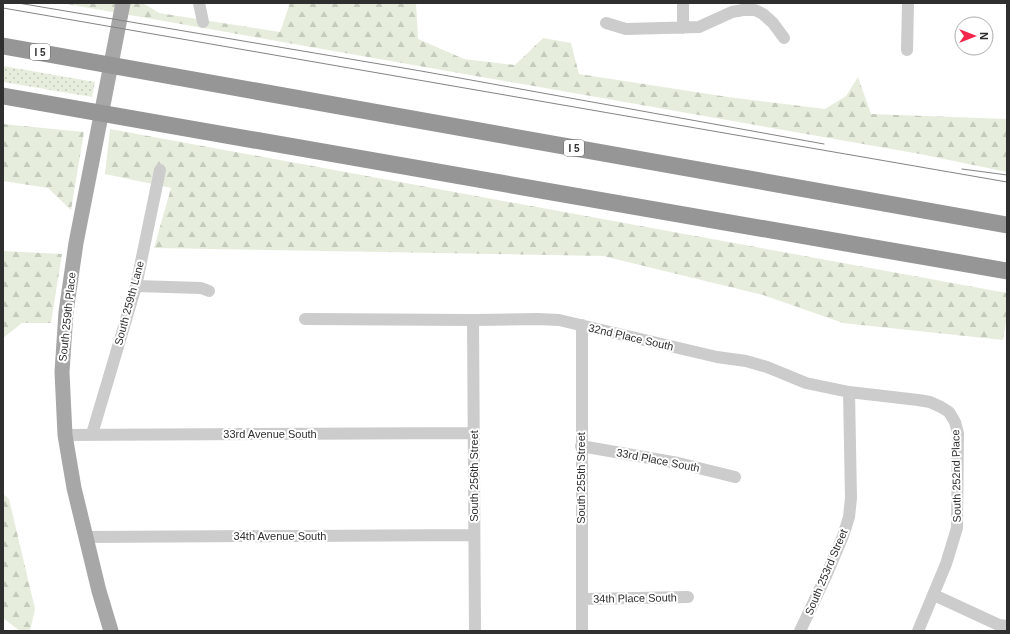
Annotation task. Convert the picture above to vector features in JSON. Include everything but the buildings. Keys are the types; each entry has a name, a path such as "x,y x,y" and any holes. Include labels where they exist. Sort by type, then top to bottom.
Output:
{"highway":[{"name":"I 5","path":"3,46 1007,225"},
{"path":"3,96 402,167 1007,271"}],"main road":[{"name":"South 259th Place","path":"111,631 99,591 74,488 65,435 62,372 66,312 76,243 123,3"}],"street":[{"path":"199,3 202,22"},
{"path":"683,3 683,28"},
{"path":"907,50 908,3"},
{"path":"606,23 626,29 699,27 732,12 755,10 763,14 784,38"},
{"name":"South 259th Lane","path":"92,434 136,286 160,170"},
{"path":"136,286 201,288 209,291"},
{"name":"32nd Place South","path":"305,319 473,320 537,318 559,320 717,357 746,361 767,367 806,383 848,392 930,402 949,412"},
{"name":"South 256th Street","path":"473,320 474,631"},
{"name":"South 255th Street","path":"582,326 582,631"},
{"name":"South 253rd Street","path":"800,631 826,576 843,536 849,517 851,474 848,392"},
{"name":"South 252nd Place","path":"918,631 946,564 957,528 958,433 955,422 949,412"},
{"name":"33rd Avenue South","path":"65,435 474,433"},
{"name":"33rd Place South","path":"581,446 678,463 735,477"},
{"name":"34th Avenue South","path":"86,537 474,535"},
{"path":"934,595 999,625 1007,626"},
{"name":"34th Place South","path":"582,598 688,597"}],"green space":[{"path":"61,3 143,3 159,13 280,32 290,3 416,3 418,39 464,59 515,65 543,38 571,43 579,74 728,97 825,109 846,96 858,77 871,114 1007,119 1007,172 920,154"},
{"path":"3,66 95,82 92,97 3,82"},
{"path":"3,124 84,132 71,210 48,188 3,181"},
{"path":"110,129 1007,293 1007,317 1003,340 843,323 763,295 603,256 154,248 171,188 105,174"},
{"path":"3,251 62,254 51,323 22,323 3,338"},
{"path":"3,494 9,499 35,609 30,631 20,631 3,618"}],"tram line":[{"path":"18,3 421,71 824,144"},
{"path":"3,8 1007,182"},
{"path":"962,169 1007,175"}]}
